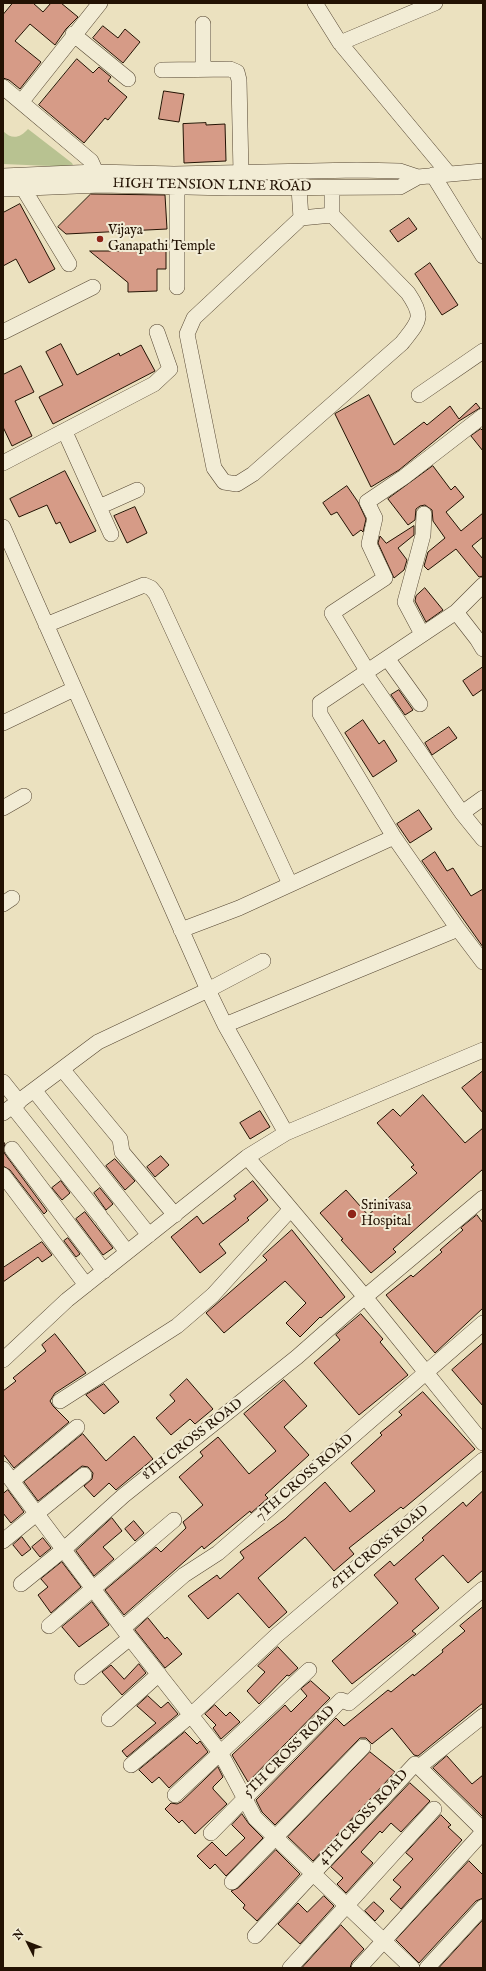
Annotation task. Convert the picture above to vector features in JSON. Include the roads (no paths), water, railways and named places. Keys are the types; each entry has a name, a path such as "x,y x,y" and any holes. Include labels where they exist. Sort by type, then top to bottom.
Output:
{"street":[{"path":"314,3 340,43 449,174"},
{"path":"340,43 436,3"},
{"path":"22,101 94,5"},
{"path":"203,68 204,24"},
{"path":"73,34 128,79"},
{"path":"162,70 203,68 230,69 237,72 239,80 241,173"},
{"path":"3,87 22,101 91,161 99,178"},
{"name":"HIGH TENSION LINE ROAD","path":"176,180 241,173 400,171 425,176 483,171"},
{"path":"9,176 24,189 69,264"},
{"name":"HIGH TENSION LINE ROAD","path":"9,176 176,180 299,188 332,188 400,187 425,176"},
{"path":"425,176 483,256"},
{"name":"HIGH TENSION LINE ROAD","path":"3,190 24,189 99,178"},
{"path":"176,180 177,287"},
{"path":"299,188 301,218"},
{"path":"332,188 332,215 408,294 418,308 418,322 402,343 253,474 237,484 224,482 214,468 187,334 194,318 301,218 332,215"},
{"path":"3,332 93,287"},
{"path":"3,463 65,432 154,384 170,369 157,332"},
{"path":"419,395 481,357"},
{"path":"482,420 367,502 375,518 369,544 385,578 332,613 366,672 462,813 483,839"},
{"path":"65,432 111,534"},
{"path":"99,507 137,490"},
{"path":"422,634 405,602 423,535 424,514"},
{"path":"3,527 208,990 225,1025 286,1133"},
{"path":"46,625 144,585 151,588 159,602 290,884"},
{"path":"483,585 477,600 422,634 320,703 320,714 394,837 458,929 483,962"},
{"path":"456,612 483,649"},
{"path":"386,658 420,704"},
{"path":"3,723 74,689"},
{"path":"3,808 24,796"},
{"path":"462,813 483,798"},
{"path":"181,930 239,908 394,837"},
{"path":"225,1025 458,929"},
{"path":"11,1107 98,1042 208,990 263,961"},
{"path":"3,1360 67,1300 247,1157 286,1133 483,1050"},
{"path":"62,1069 120,1139 122,1152 175,1215"},
{"path":"3,1082 11,1107 127,1252"},
{"path":"34,1090 149,1236"},
{"path":"12,1149 104,1271"},
{"path":"247,1157 290,1210 365,1297 483,1443"},
{"path":"3,1175 86,1285"},
{"name":"8TH CROSS ROAD","path":"21,1584 63,1550 123,1496 297,1357 365,1297 483,1198"},
{"path":"60,1401 177,1326 213,1294 290,1210"},
{"name":"7TH CROSS ROAD","path":"82,1677 184,1575 218,1554 483,1324"},
{"path":"77,1427 8,1475 63,1550 160,1674 190,1716 220,1752 255,1818 314,1872 412,1968"},
{"name":"6TH CROSS ROAD","path":"190,1716 277,1635 483,1460"},
{"path":"3,1542 84,1475"},
{"path":"49,1626 174,1520"},
{"name":"5TH CROSS ROAD","path":"211,1833 341,1700 349,1703 483,1589"},
{"path":"175,1795 309,1670"},
{"path":"109,1719 160,1674"},
{"path":"132,1764 190,1716"},
{"name":"4TH CROSS ROAD","path":"255,1936 415,1764 419,1767 483,1716"},
{"path":"232,1882 363,1748"},
{"path":"359,1968 483,1831 419,1767"},
{"path":"290,1968 346,1905 404,1844 434,1809"},
{"path":"427,1968 483,1907"}],"place":[{"name":"Vijaya Ganapathi Temple","path":"100,239"},
{"name":"Srinivasa Hospital","path":"352,1214"}]}
